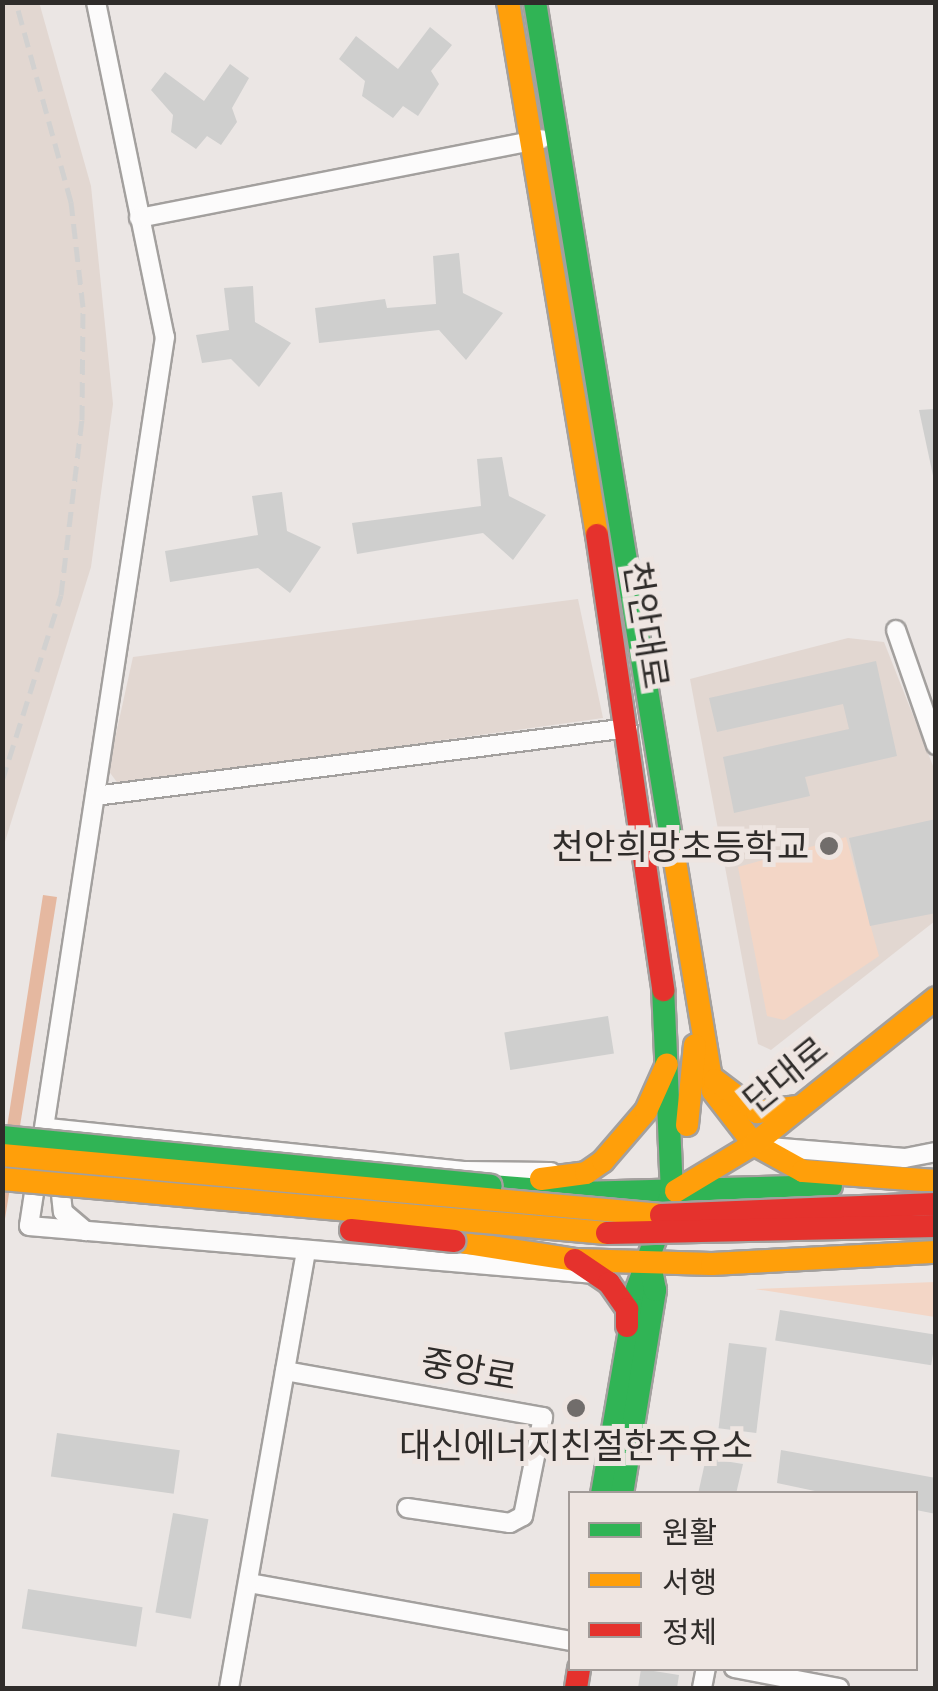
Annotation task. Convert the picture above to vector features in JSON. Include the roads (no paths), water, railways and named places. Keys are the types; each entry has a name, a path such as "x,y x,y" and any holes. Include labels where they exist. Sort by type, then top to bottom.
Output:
{"main road":[{"name":"천안대로","path":"508,2 628,728 670,1050 672,1193 649,1260"},
{"name":"천안대로","path":"535,2 674,837 696,1019"},
{"name":"단대로","path":"672,1193 754,1144 936,998"},
{"path":"696,1019 710,1076 730,1121 754,1144 803,1171 936,1182"},
{"path":"672,1193 696,1019"},
{"path":"491,1186 586,1173 646,1111 670,1050"},
{"path":"710,1076 757,1112 803,1105"},
{"path":"2,1137 491,1186 672,1193 936,1182"},
{"path":"2,1155 652,1215 936,1204"},
{"path":"2,1179 620,1234 936,1226"},
{"path":"2,1196 454,1241 574,1260 712,1264 936,1252"},
{"path":"574,1260 596,1274 627,1309 627,1350"},
{"path":"622,1491 650,1319 649,1260"},
{"path":"603,1491 627,1350 649,1260"},
{"path":"650,1319 668,1287 712,1264"}],"street":[{"path":"96,2 164,337 48,1128 29,1226 596,1274"},
{"path":"139,218 556,136"},
{"path":"896,630 936,745"},
{"path":"95,796 628,728"},
{"path":"48,1128 466,1171 586,1173"},
{"path":"48,1128 63,1212 86,1231"},
{"path":"59,1173 66,1152 97,1133"},
{"path":"754,1144 904,1158 936,1152"},
{"path":"229,1688 306,1252"},
{"name":"중앙로","path":"285,1372 543,1417 523,1516 510,1523 407,1508"},
{"path":"249,1583 568,1641"},
{"path":"750,1671 839,1688"}],"railway":[{"path":"2,781 61,595 82,420 83,307 71,202 16,2"}],"place":[{"name":"천안희망초등학교","path":"829,846"},
{"name":"대신에너지친절한주유소","path":"576,1408"}]}
